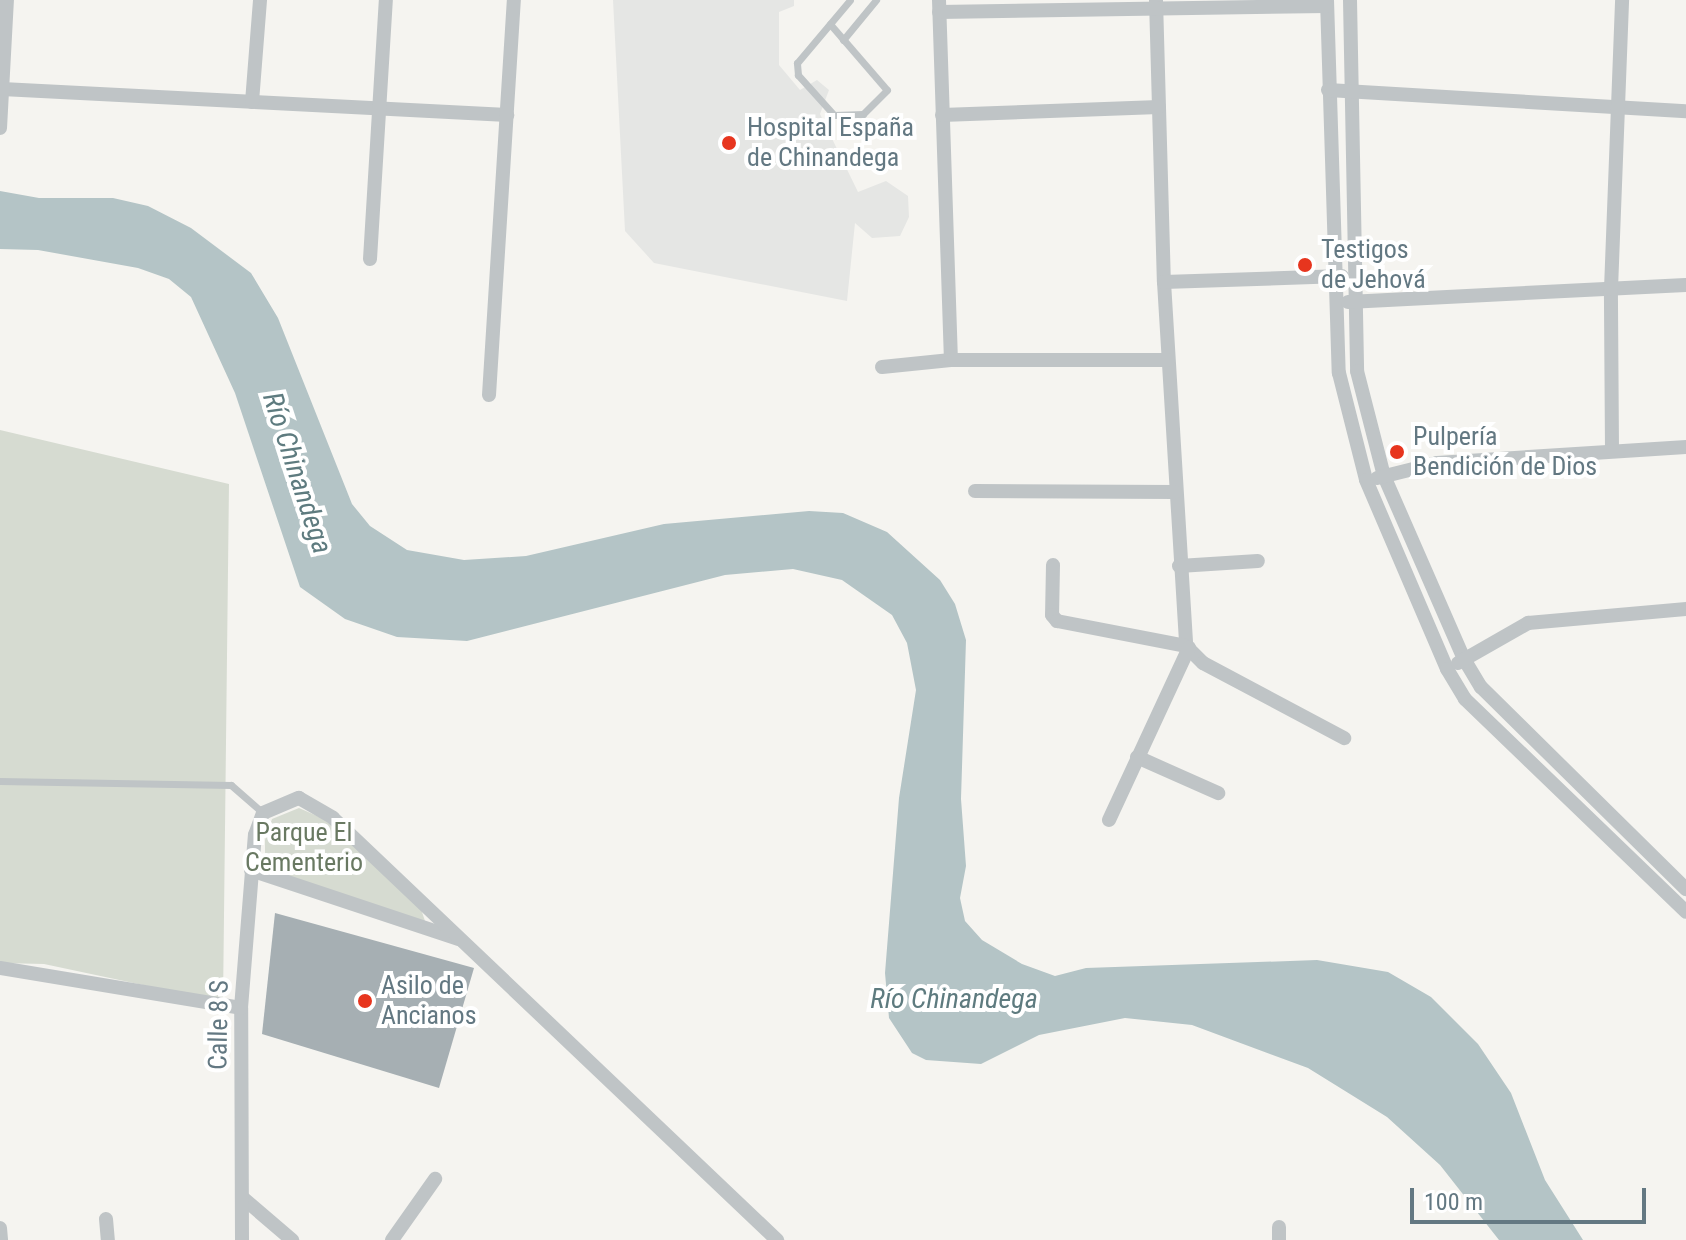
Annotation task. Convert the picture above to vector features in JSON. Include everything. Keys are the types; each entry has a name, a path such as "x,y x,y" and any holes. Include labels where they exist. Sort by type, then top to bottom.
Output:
{"street":[{"path":"0,128 7,0"},
{"path":"252,102 260,0"},
{"path":"370,259 386,0"},
{"path":"489,395 514,0"},
{"path":"1350,0 1357,371 1384,476 1464,659 1481,687 1686,889"},
{"path":"1612,449 1611,289 1622,0"},
{"path":"951,360 939,6 1327,3 1333,276 1339,373 1366,480 1447,669 1465,699 1686,912"},
{"path":"1109,820 1188,647 1179,566 1164,282 1156,4"},
{"path":"2,89 507,115"},
{"path":"1328,90 1686,111"},
{"path":"942,115 1159,107"},
{"path":"1164,282 1355,275"},
{"path":"1335,302 1686,285"},
{"path":"882,367 951,360 1168,360"},
{"path":"1366,480 1437,463 1612,449 1686,447"},
{"path":"975,491 1175,492"},
{"path":"1179,566 1258,561"},
{"path":"1053,565 1052,615 1057,621 1188,647 1203,663 1267,700 1344,738"},
{"path":"1447,669 1528,623 1686,609"},
{"path":"1137,757 1218,793"},
{"path":"263,813 299,798 333,818 777,1240"},
{"name":"Calle 8 S","path":"242,1240 241,1008 251,870 263,813"},
{"path":"251,870 463,940"},
{"path":"0,968 77,977 241,1008"},
{"path":"392,1240 435,1179"},
{"path":"243,1198 292,1240"},
{"path":"106,1219 108,1240"},
{"path":"0,1228 1,1240"}],"lane":[{"path":"830,24 887,90 863,114 834,115 798,75 797,63 850,0"},
{"path":"843,40 876,0"},
{"path":"0,781 231,785 263,813"}],"shaded area":[{"name":"Hospital España de Chinandega","path":"613,0 794,0 794,6 779,12 779,65 800,90 817,80 829,90 820,114 858,192 886,181 908,196 909,217 900,236 872,238 855,223 847,301 654,263 625,231"}],"green space":[{"path":"0,430 229,484 223,1002 44,964 0,963"},
{"name":"Parque El Cementerio","path":"299,808 333,823 421,909 425,921 279,879 265,856 265,840 272,819"}],"water":[{"name":"Río Chinandega","path":"0,191 39,198 113,198 148,206 191,228 251,273 278,318 352,504 370,526 407,550 464,560 526,556 664,524 809,511 843,513 887,532 940,580 955,604 966,640 961,799 966,866 960,898 965,921 982,940 1022,964 1055,976 1086,968 1317,960 1388,972 1431,997 1478,1044 1511,1093 1545,1180 1583,1240 1499,1240 1440,1165 1387,1117 1308,1068 1192,1025 1125,1018 1039,1035 981,1064 926,1060 912,1053 889,1018 885,973 899,798 916,690 907,643 892,615 842,580 793,569 725,575 467,641 397,637 345,619 300,587 235,393 191,297 169,279 138,268 38,250 0,249"}],"building":[{"name":"Pulpería Bendición de Dios","path":"1400,444 1402,458 1395,460 1393,445"},
{"name":"Asilo de Ancianos","path":"275,913 474,968 439,1088 262,1034"}],"place":[{"name":"Hospital España de Chinandega","path":"729,143"},
{"name":"Testigos de Jehová","path":"1305,265"},
{"name":"Pulpería Bendición de Dios","path":"1397,452"},
{"name":"Asilo de Ancianos","path":"365,1001"}]}
